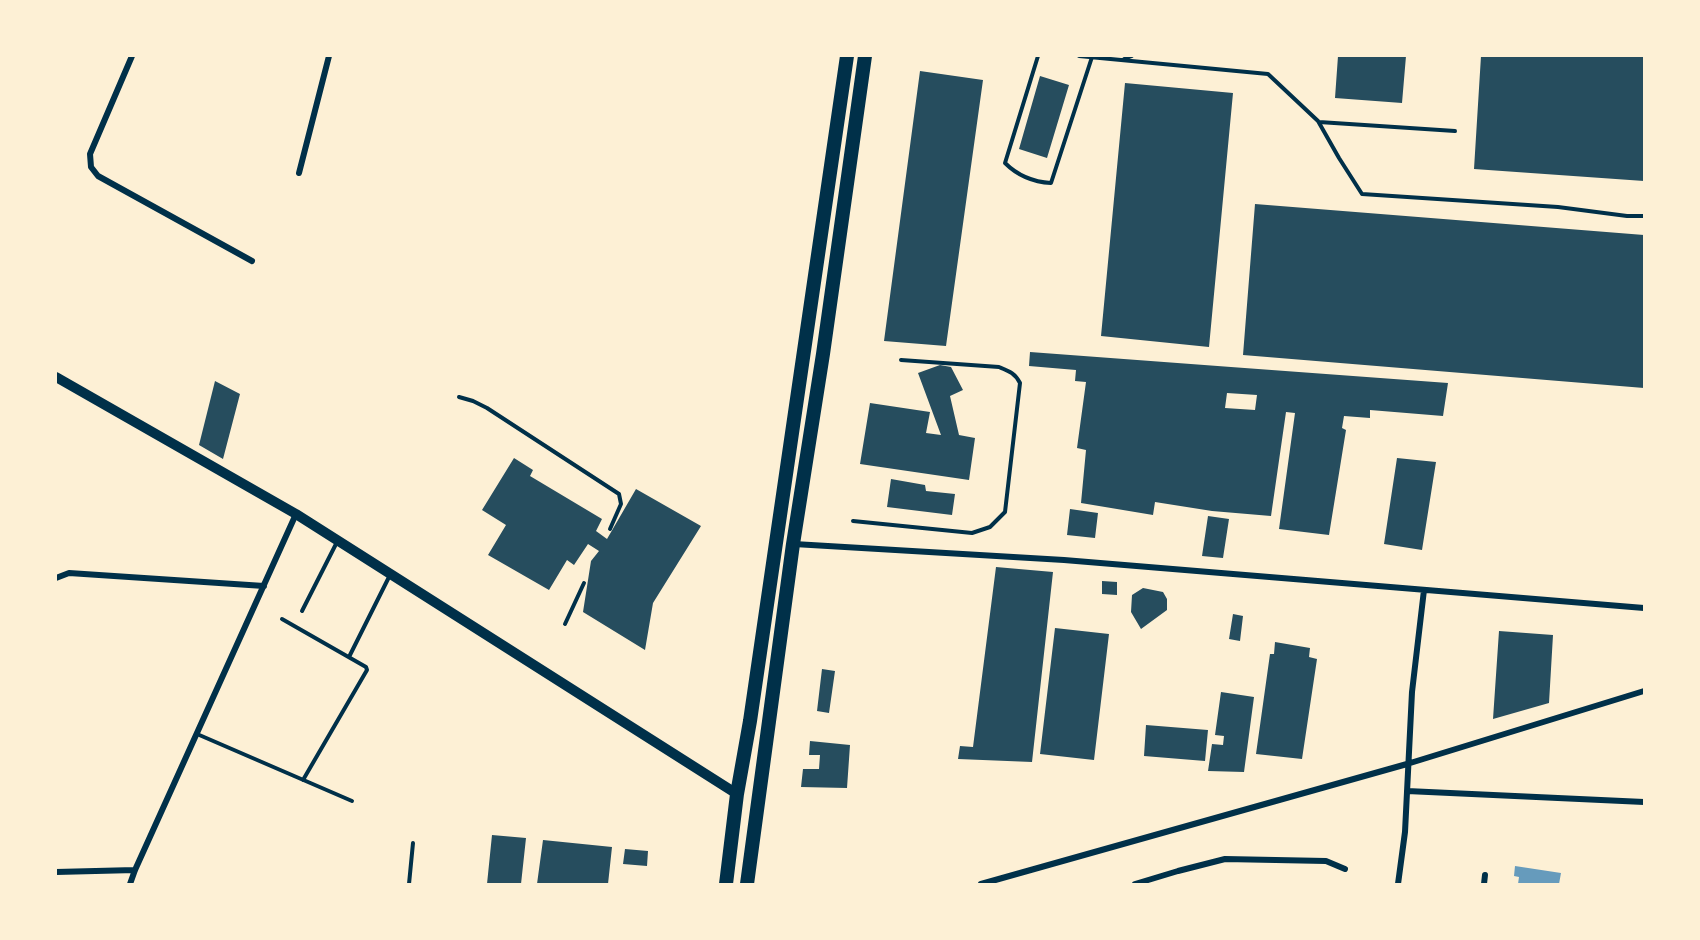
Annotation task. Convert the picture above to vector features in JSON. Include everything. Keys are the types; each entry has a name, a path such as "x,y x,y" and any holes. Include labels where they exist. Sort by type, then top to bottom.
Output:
{"highway":[{"path":"726,885 737,794 750,721 847,56"},
{"path":"747,885 793,544 823,354 865,56"}],"street":[{"path":"132,56 90,154 91,167 98,176 252,261"},
{"path":"299,173 329,56"},
{"path":"56,377 296,514 737,794"},
{"path":"130,885 296,514"},
{"path":"793,544 1064,560 1644,608"},
{"path":"56,578 69,573 264,586"},
{"path":"1398,885 1405,832 1412,692 1424,590"},
{"path":"981,885 1407,764 1644,691"},
{"path":"1407,791 1644,802"},
{"path":"1135,885 1225,859 1326,861 1345,869"},
{"path":"56,872 135,870"},
{"path":"1484,885 1485,875"}],"lane":[{"path":"1038,56 1005,164 1015,172 1038,182 1051,183 1092,57"},
{"path":"1079,56 1268,74 1318,122 1362,194 1558,207 1644,216"},
{"path":"1124,60 1132,56"},
{"path":"1318,122 1455,131"},
{"path":"853,521 972,533 990,527 1005,512 1020,383 1016,377 999,367 901,360"},
{"path":"459,397 487,408 619,494 621,504 610,529"},
{"path":"302,611 338,541"},
{"path":"349,657 391,574"},
{"path":"565,624 584,583"},
{"path":"282,619 365,665 366,670 303,780"},
{"path":"197,734 352,801"},
{"path":"409,885 413,843"}],"water":[{"path":"1515,866 1561,873 1559,884 1518,884 1519,877 1514,876"}],"building":[{"path":"1338,56 1406,56 1402,103 1335,98"},
{"path":"1481,56 1644,56 1644,181 1474,169"},
{"path":"920,71 983,80 946,346 884,341"},
{"path":"1040,76 1069,85 1047,158 1019,149"},
{"path":"1125,83 1233,93 1209,347 1101,336"},
{"path":"1255,204 1644,235 1644,388 1243,355"},
{"path":"1030,352 1448,383 1443,416 1370,410 1370,418 1344,416 1342,428 1346,430 1329,535 1279,529 1295,413 1286,412 1271,516 1212,511 1155,502 1153,515 1081,503 1086,450 1077,448 1086,382 1075,381 1076,370 1029,366","holes":["1227,393 1257,395 1255,410 1225,408"]},
{"path":"940,365 951,367 963,390 950,396 959,435 975,438 969,480 860,464 870,403 930,412 926,433 941,435 918,373"},
{"path":"215,381 240,394 223,459 199,445"},
{"path":"514,458 533,470 530,476 602,519 596,531 607,539 636,489 701,526 653,603 645,650 583,612 591,561 599,551 588,544 574,565 567,560 549,590 488,555 506,525 482,510"},
{"path":"1397,458 1436,462 1422,550 1384,544"},
{"path":"891,479 925,485 926,491 955,494 952,515 887,507"},
{"path":"1070,509 1098,513 1095,538 1067,535"},
{"path":"1208,516 1229,519 1223,558 1202,556"},
{"path":"996,567 1053,572 1032,762 958,759 960,746 973,747"},
{"path":"1102,581 1117,582 1117,595 1102,594"},
{"path":"1143,588 1163,592 1167,599 1167,610 1141,629 1131,612 1132,595"},
{"path":"1233,614 1243,616 1240,641 1229,639"},
{"path":"1055,628 1109,634 1094,760 1040,754"},
{"path":"1499,631 1553,635 1549,703 1493,719"},
{"path":"1275,642 1310,648 1309,657 1317,659 1302,759 1256,754 1270,654 1274,654"},
{"path":"822,669 835,671 829,713 817,711"},
{"path":"1221,692 1254,697 1244,772 1208,771 1212,744 1223,745 1224,736 1215,735"},
{"path":"1146,725 1208,730 1205,761 1144,756"},
{"path":"810,741 850,745 847,788 801,787 803,769 819,769 820,755 809,755"},
{"path":"492,835 526,838 521,884 487,884"},
{"path":"543,840 612,847 608,884 537,884"},
{"path":"625,849 648,851 647,866 623,864"}]}
